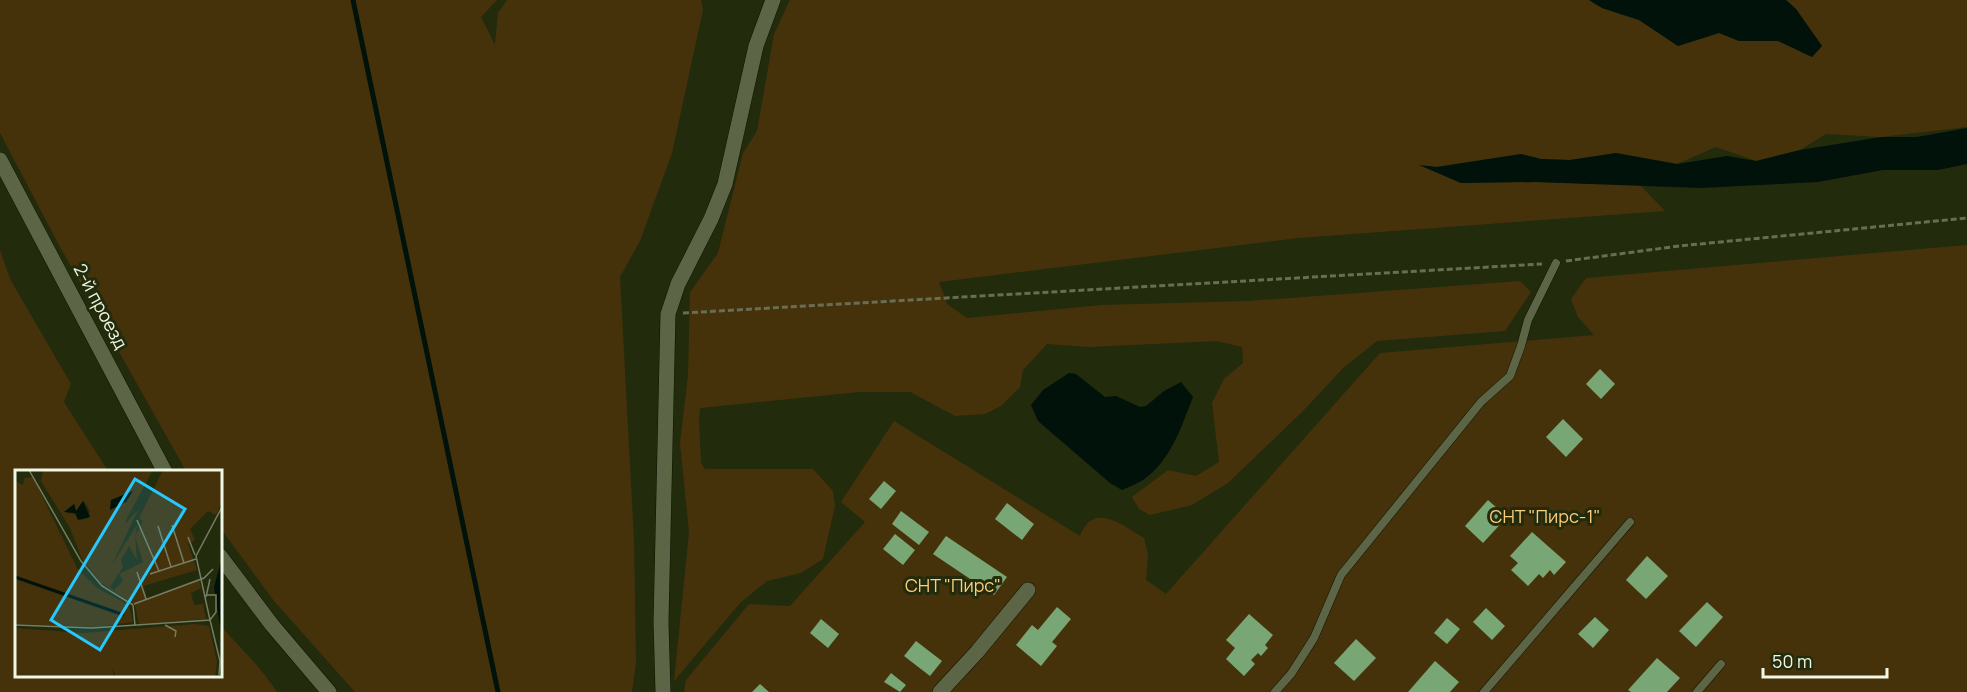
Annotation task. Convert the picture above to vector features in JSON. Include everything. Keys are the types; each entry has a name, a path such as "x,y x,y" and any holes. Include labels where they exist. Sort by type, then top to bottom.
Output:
{"street":[{"path":"663,692 661,622 668,314 678,284 711,219 725,184 756,46 773,0"},
{"name":"2-й проезд","path":"0,160 164,470"},
{"path":"222,559 272,625 329,692"},
{"path":"940,692 1028,590"}],"lane":[{"path":"1275,692 1291,674 1314,638 1341,575 1481,402 1510,375 1528,320 1556,263"},
{"path":"1484,692 1630,522"},
{"path":"1696,692 1721,664"}],"path":[{"path":"668,314 1556,263 1679,246 1967,218"}],"green space":[{"path":"0,0 497,0 481,17 495,45 498,13 507,0 701,0 703,10 672,153 640,241 620,277 634,540 636,663 632,692 355,692 274,601 222,530 222,470 185,470 59,245 0,133"},
{"path":"790,0 1589,0 1602,8 1639,20 1678,46 1719,33 1739,41 1778,40 1812,57 1822,46 1796,9 1786,0 1967,0 1967,127 1881,137 1826,134 1800,150 1756,161 1716,147 1677,164 1616,153 1570,160 1541,159 1521,154 1437,167 1422,166 1461,183 1535,182 1640,185 1665,211 1298,238 939,282 947,304 967,318 1102,305 1249,301 1520,281 1531,292 1505,331 1377,341 1343,368 1304,410 1228,483 1192,505 1150,515 1139,509 1132,497 1168,470 1196,476 1219,462 1212,403 1224,379 1243,363 1242,347 1217,341 1089,347 1047,344 1023,370 1020,387 1001,406 985,414 955,416 910,392 859,392 700,408 701,463 705,469 813,469 833,491 835,506 823,559 801,573 767,581 740,603 674,681 689,532 680,443 688,375 690,292 718,253 743,153 757,131 774,34"},
{"path":"1967,245 1967,692 684,692 686,680 749,604 790,606 865,522 841,502 894,421 1080,536 1092,520 1100,518 1118,522 1144,538 1148,554 1146,580 1166,594 1380,353 1594,335 1578,317 1571,299 1586,278"},
{"path":"0,250 10,279 71,384 64,402 107,470 15,470 15,677 222,677 222,627 277,692 0,692"}],"shaded area":[{"path":"1589,0 1786,0 1796,9 1822,46 1812,57 1778,41 1739,41 1719,33 1678,46 1639,20 1602,8"},
{"path":"1967,128 1967,164 1938,170 1883,170 1818,182 1701,188 1535,182 1461,183 1419,165 1437,167 1521,154 1541,159 1570,160 1616,153 1677,164 1727,156 1756,161 1800,150 1881,137 1917,137"},
{"path":"1069,373 1076,374 1105,397 1116,396 1140,407 1146,406 1164,391 1181,382 1193,397 1168,453 1153,472 1143,480 1122,490 1110,483 1038,421 1031,405 1043,390"}],"building":[{"path":"1600,369 1615,384 1601,399 1586,384"},
{"path":"1563,419 1583,439 1566,457 1546,437"},
{"path":"884,481 896,491 881,509 869,499"},
{"path":"1488,500 1507,517 1483,543 1465,526"},
{"path":"1007,503 1034,524 1022,540 995,519"},
{"path":"901,511 929,532 919,545 892,524"},
{"path":"1532,532 1566,562 1554,575 1550,570 1543,578 1539,574 1528,586 1511,570 1518,563 1510,556"},
{"path":"895,534 915,550 903,565 883,549"},
{"path":"946,536 1007,577 994,595 933,554"},
{"path":"1647,556 1668,576 1646,599 1626,580"},
{"path":"1707,602 1723,617 1696,647 1679,631"},
{"path":"1057,607 1071,619 1052,642 1057,646 1041,666 1016,645 1032,625 1038,630"},
{"path":"1486,608 1505,626 1492,640 1473,622"},
{"path":"1249,614 1273,635 1265,645 1268,648 1261,656 1258,653 1251,660 1255,664 1244,676 1226,659 1235,648 1226,640"},
{"path":"1595,617 1609,630 1593,648 1578,634"},
{"path":"1447,618 1460,629 1447,644 1434,633"},
{"path":"821,619 839,634 828,648 810,633"},
{"path":"1356,639 1376,658 1354,681 1334,663"},
{"path":"916,641 942,661 930,676 904,656"},
{"path":"1657,658 1680,678 1667,692 1631,692 1628,690"},
{"path":"1435,661 1459,682 1450,692 1408,692"},
{"path":"891,673 906,685 900,692 884,682"},
{"path":"760,684 769,692 752,692"}],"waterway":[{"path":"353,0 498,692"}],"park label":[{"name":"СНТ \"Пирс-1\"","path":"1545,516"},
{"name":"СНТ \"Пирс\"","path":"953,585"}]}
